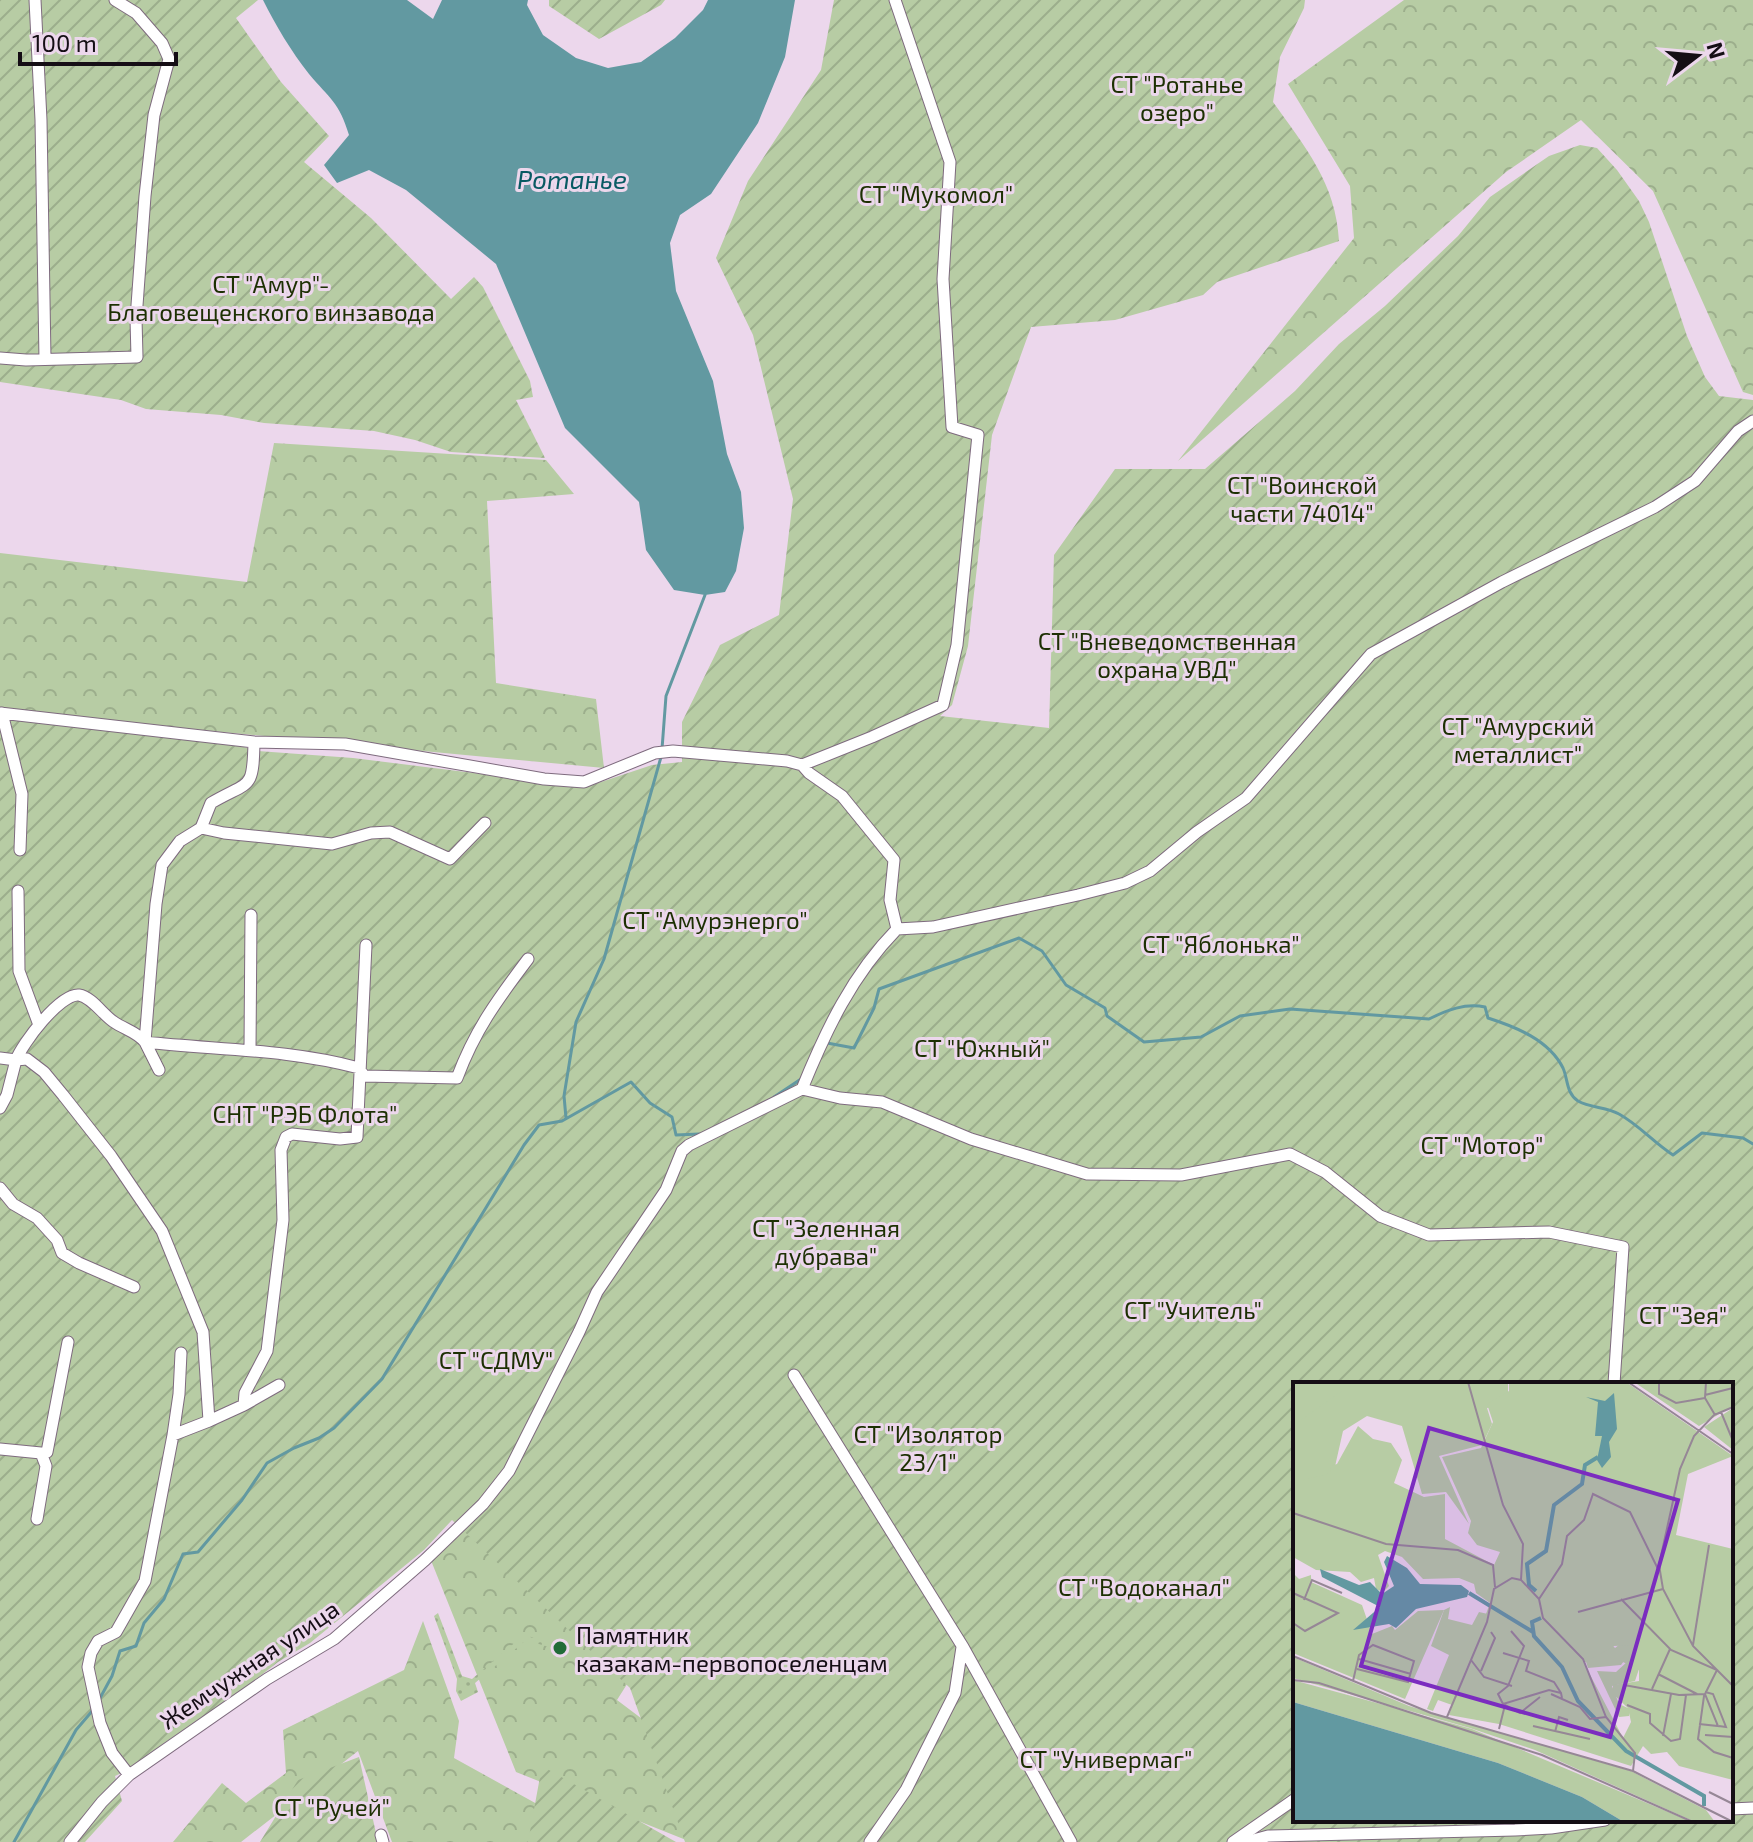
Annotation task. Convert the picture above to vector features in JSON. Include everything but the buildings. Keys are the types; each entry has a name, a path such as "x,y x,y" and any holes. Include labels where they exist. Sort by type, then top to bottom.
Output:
{"street":[{"path":"35,0 41,120 45,359"},
{"path":"0,358 137,357 136,319 154,115 169,59 162,43 136,13 115,0"},
{"path":"20,850 22,794 1,713 254,742 345,744 544,779 584,782 655,753 721,754 802,765 943,705 957,645 978,435 952,427 943,279 950,162 895,0"},
{"path":"1614,1382 1623,1247 1549,1232 1429,1235 1380,1216 1325,1172 1290,1154 1181,1175 1087,1174 971,1139 882,1102 840,1098 802,1089 845,994 865,964 897,929 933,927 1064,898 1125,883 1150,871 1197,832 1246,798 1371,654 1402,634 1502,582 1655,507 1695,481 1738,431 1753,421"},
{"path":"145,1042 162,865 180,841 201,828 211,803 248,785 253,774 254,742"},
{"path":"802,765 842,796 894,860 890,900 897,929"},
{"path":"201,828 332,844 371,833 390,832 450,859 485,823"},
{"path":"18,891 19,971 39,1025"},
{"path":"250,1049 251,915"},
{"path":"244,1405 245,1393 267,1351 270,1305 283,1220 281,1150 286,1137 292,1134 340,1139 357,1137 366,945"},
{"path":"145,1042 250,1049 320,1058 359,1068 364,1076 457,1078 470,1043 528,959"},
{"path":"0,1108 7,1095 20,1047 68,997 85,997 107,1017 140,1036 159,1070"},
{"path":"0,1058 27,1059 55,1085 111,1156 162,1231 203,1332 209,1421"},
{"name":"Жемчужная улица","path":"70,1842 129,1775 267,1679 334,1639 425,1560 483,1504 509,1471 597,1292 666,1190 682,1151 802,1089"},
{"path":"0,1188 13,1204 37,1218 57,1240 62,1253 134,1287"},
{"path":"0,1449 47,1452 68,1342"},
{"path":"129,1775 112,1753 98,1714 88,1667 98,1641 116,1632 145,1581 173,1435 181,1353"},
{"path":"794,1375 963,1647 1071,1842"},
{"path":"173,1435 244,1405 279,1385"},
{"path":"37,1519 46,1466 41,1453"},
{"path":"870,1842 906,1790 955,1693 963,1647"},
{"path":"1233,1842 1293,1800"},
{"path":"1733,1809 1753,1808"},
{"path":"1246,1842 1268,1836 1551,1828 1592,1822"}],"green space":[{"name":"СТ \"Амур\"- Благовещенского винзавода","path":"0,0 258,0 236,18 281,82 329,136 304,162 371,218 451,299 474,277 483,287 530,381 533,397 516,400 545,458 451,452 374,431 264,423 221,415 146,409 121,400 0,382"},
{"path":"549,0 665,0 599,39 549,6"},
{"path":"834,0 1305,0 1280,57 1273,102 1307,150 1325,183 1337,220 1339,241 1217,282 1203,295 1115,320 1031,327 992,435 968,646 952,705 940,716 1049,728 1054,555 1115,469 1205,469 1295,391 1339,344 1385,306 1458,236 1490,197 1549,156 1580,145 1597,148 1639,201 1687,336 1705,377 1719,396 1753,400 1753,1842 685,1842 630,1688 452,1520 424,1550 310,1643 278,1662 227,1702 132,1768 115,1776 122,1801 85,1842 0,1842 0,719 586,787 652,765 682,762 682,722 720,645 779,615 793,499 753,335 716,258 748,181 821,70"},
{"path":"1404,0 1753,0 1753,395 1743,392 1653,191 1581,120 1506,172 1178,461 1354,238 1350,186 1288,84"},
{"path":"274,443 546,460 574,494 487,501 496,683 596,699 604,768 0,711 0,553 247,582"},
{"path":"534,1465 715,1545 617,1700 719,1777 691,1842 516,1772 430,1558"},
{"path":"438,1613 462,1676 472,1679 524,1635 552,1643 555,1637 570,1639 569,1657 553,1654 552,1648 526,1640 475,1683 478,1692 461,1701 456,1691 457,1679 434,1616"},
{"path":"423,1621 459,1721 454,1758 557,1815 546,1842 392,1842 358,1751 241,1842 173,1842 222,1783 246,1803 286,1773 283,1730 404,1670"},
{"name":"СТ \"Ручей\"","path":"359,1757 378,1842 260,1842 298,1780"},
{"path":"542,1766 676,1842 528,1842"}],"water":[{"name":"Ротанье","path":"263,0 407,0 433,19 442,0 528,0 527,5 543,35 576,58 608,68 641,62 675,38 703,10 708,0 795,0 785,57 758,123 711,194 680,215 670,243 676,291 713,381 727,454 741,492 744,528 736,571 725,592 705,595 674,590 646,550 639,502 565,428 496,264 406,190 369,170 337,183 324,165 349,135 345,124 333,102 290,47"}],"waterway":[{"path":"662,749 666,696 705,595"},
{"path":"566,1118 564,1096 576,1022 604,959 661,757"},
{"path":"827,1043 854,1048 874,1008 879,989 1019,938 1042,951 1066,985 1105,1008 1107,1016 1144,1042 1201,1037 1240,1016 1290,1009 1429,1019 1456,1008 1485,1007 1488,1018 1520,1030 1540,1042 1557,1058 1574,1098 1619,1114 1673,1155 1702,1133 1743,1138 1753,1144"},
{"path":"774,1097 801,1079"},
{"path":"99,1700 112,1676 120,1651 136,1646 144,1623 164,1599 183,1554 198,1552 242,1500 267,1463 334,1428 382,1379 539,1125 562,1121 631,1082 650,1103 672,1117 676,1135 699,1134"},
{"path":"14,1842 76,1730 93,1710"}],"place":[{"name":"Памятник казакам-первопоселенцам","path":"560,1648"}],"park label":[{"name":"СТ \"Ротанье озеро\"","path":"1177,97"},
{"name":"СТ \"Мукомол\"","path":"936,193"},
{"name":"СТ \"Воинской части 74014\"","path":"1302,498"},
{"name":"СТ \"Вневедомственная охрана УВД\"","path":"1167,654"},
{"name":"СТ \"Амурский металлист\"","path":"1518,739"},
{"name":"СТ \"Амурэнерго\"","path":"715,919"},
{"name":"СТ \"Яблонька\"","path":"1221,943"},
{"name":"СТ \"Южный\"","path":"982,1047"},
{"name":"СНТ \"РЭБ Флота\"","path":"305,1113"},
{"name":"СТ \"Мотор\"","path":"1482,1144"},
{"name":"СТ \"Зеленная дубрава\"","path":"826,1241"},
{"name":"СТ \"Учитель\"","path":"1193,1309"},
{"name":"СТ \"Зея\"","path":"1683,1314"},
{"name":"СТ \"СДМУ\"","path":"496,1359"},
{"name":"СТ \"Изолятор 23/1\"","path":"928,1447"},
{"name":"СТ \"Водоканал\"","path":"1144,1586"},
{"name":"СТ \"Универмаг\"","path":"1106,1758"}]}
